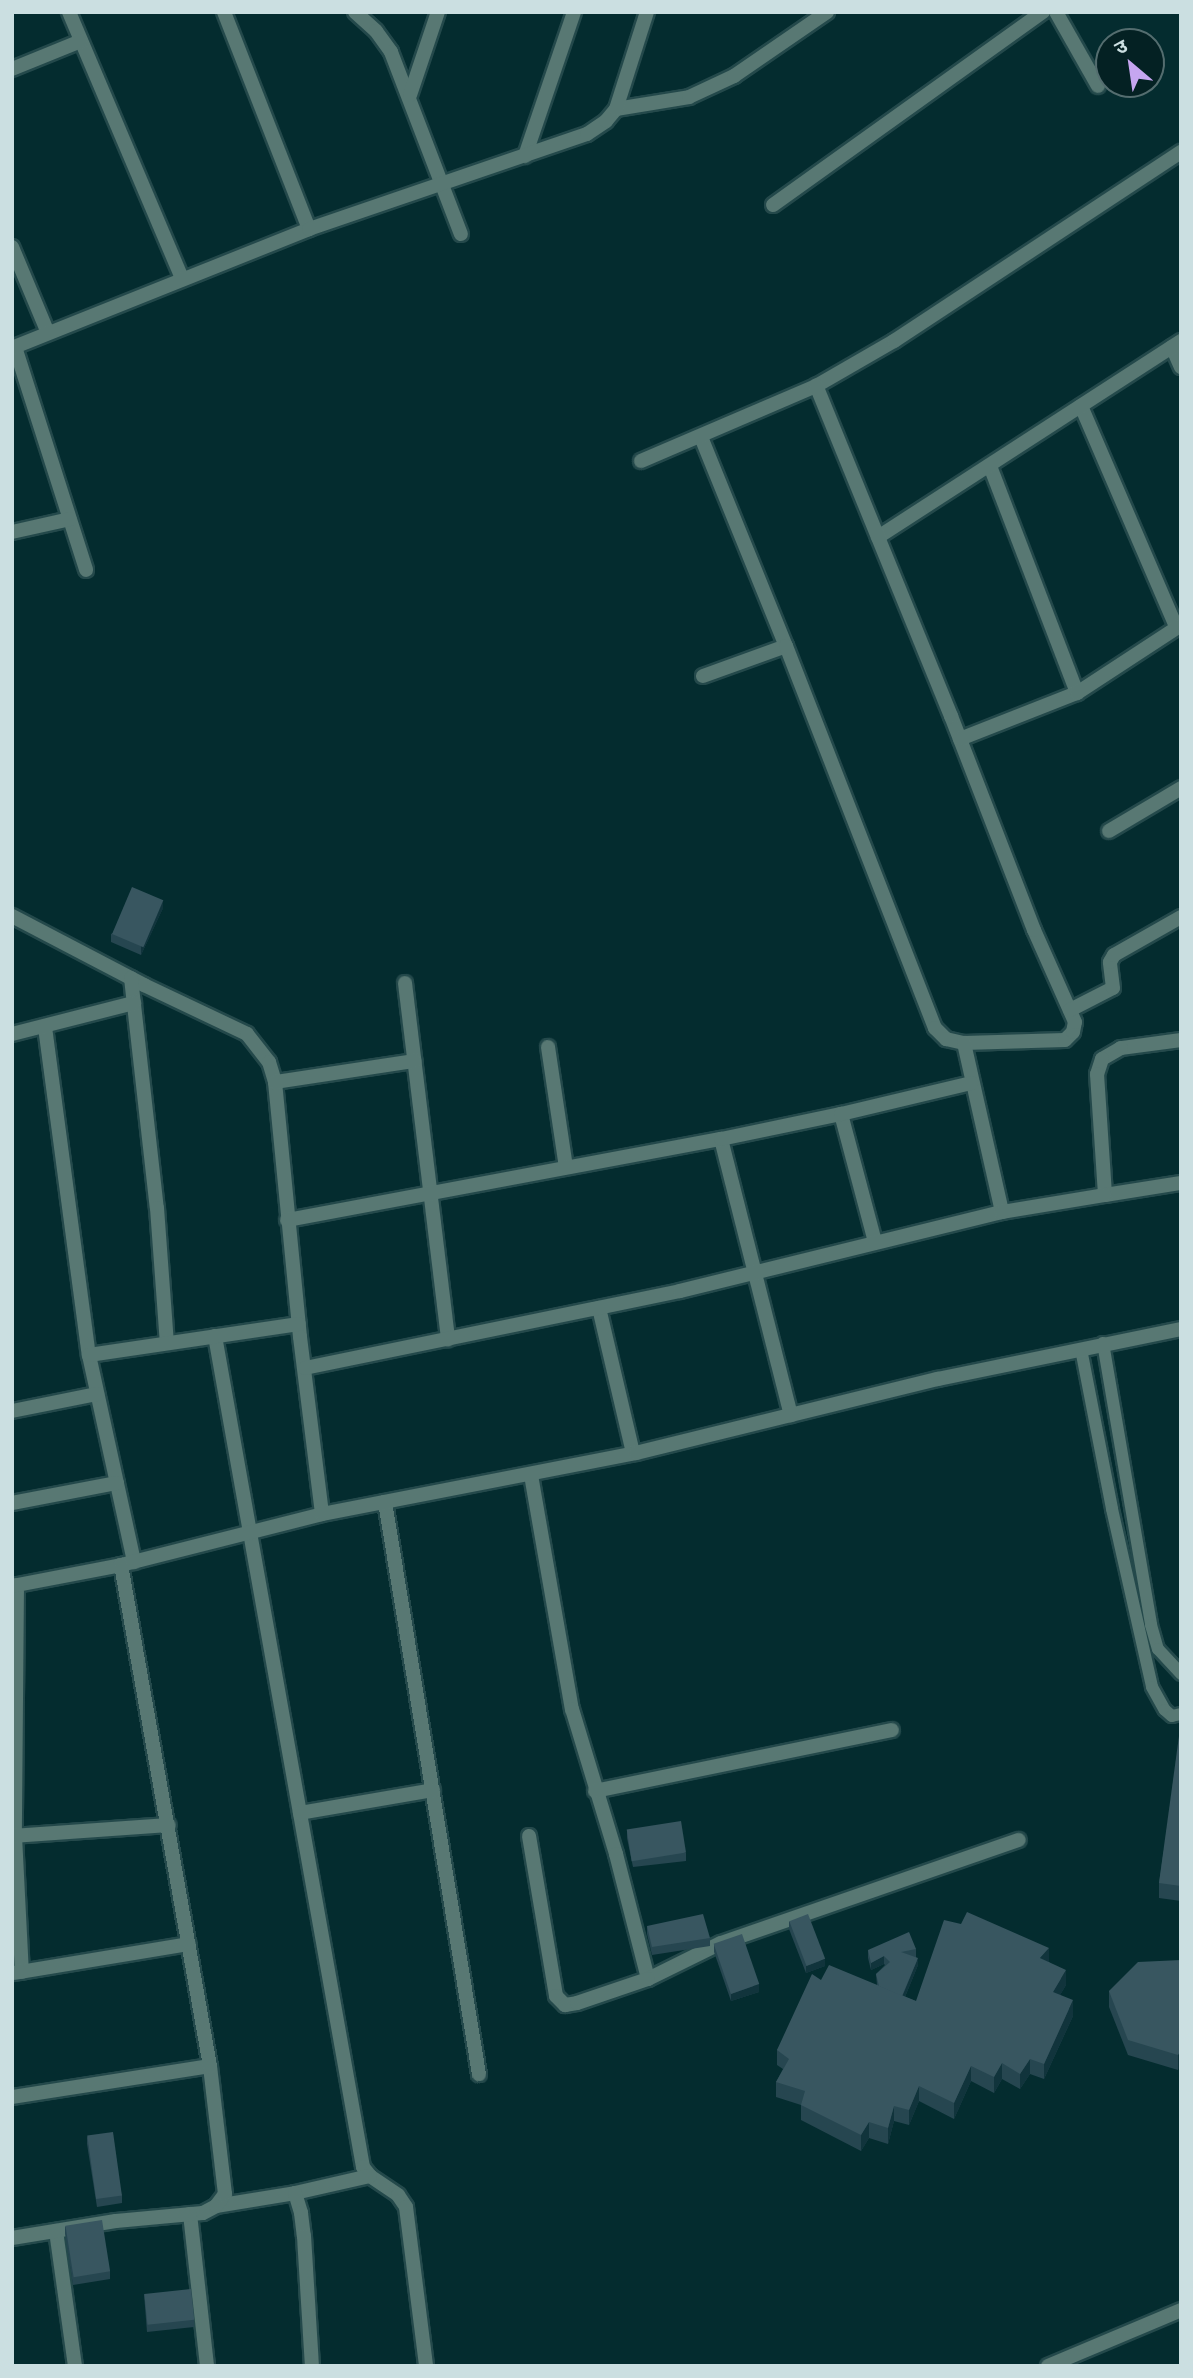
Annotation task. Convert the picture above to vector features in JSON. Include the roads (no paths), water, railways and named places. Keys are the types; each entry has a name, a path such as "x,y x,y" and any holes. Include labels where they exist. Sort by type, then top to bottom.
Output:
{"street":[{"path":"69,12 182,278"},
{"path":"224,12 309,229"},
{"path":"355,12 376,31 391,52 410,95 440,185 460,234"},
{"path":"410,95 438,12"},
{"path":"525,156 574,12"},
{"path":"86,570 14,347 309,229 587,134 606,121 616,109 647,12"},
{"path":"616,109 689,97 734,76 827,12"},
{"path":"774,205 1043,12"},
{"path":"1056,12 1095,81"},
{"path":"12,69 81,41"},
{"path":"641,461 701,438 816,386 894,341 1181,152"},
{"path":"12,247 48,333"},
{"path":"878,537 1176,344 1181,367"},
{"path":"701,438 786,646 935,1028 946,1040 964,1043 1065,1040 1073,1032 1075,1022 1034,930 960,739 816,386"},
{"path":"960,739 1077,693 1178,626 1081,406"},
{"path":"990,466 1077,693"},
{"path":"12,532 70,519"},
{"path":"704,676 786,646"},
{"path":"1109,831 1181,788"},
{"path":"12,916 247,1034 269,1062 275,1082 299,1324 322,1514"},
{"path":"1070,1010 1113,988 1110,962 1114,955 1181,918"},
{"path":"131,978 157,1208 167,1343"},
{"path":"405,983 428,1195 448,1339"},
{"path":"12,1034 134,1003"},
{"path":"45,1027 89,1355 117,1483 127,1564 169,1825 211,2066 225,2176 225,2194 216,2206"},
{"path":"1105,1195 1097,1073 1102,1059 1121,1048 1181,1040"},
{"path":"964,1043 1002,1212"},
{"path":"548,1046 566,1167"},
{"path":"275,1082 414,1061"},
{"path":"288,1220 721,1139 971,1083"},
{"path":"841,1114 875,1242"},
{"path":"721,1139 791,1415"},
{"path":"305,1368 599,1308 1002,1212 1181,1183"},
{"path":"599,1308 633,1453"},
{"path":"89,1355 299,1324"},
{"path":"189,1944 17,1973 13,1836 15,1585 127,1564 322,1514 633,1453 938,1379 1181,1329"},
{"path":"215,1336 363,2167 370,2176 398,2196 406,2207 426,2366"},
{"path":"12,1411 97,1394"},
{"path":"531,1475 572,1709 616,1854 648,1979"},
{"path":"12,1503 117,1483"},
{"path":"385,1502 479,2074"},
{"path":"595,1791 892,1730"},
{"path":"300,1813 433,1790"},
{"path":"13,1836 169,1825"},
{"path":"529,1836 556,1996 565,2005 648,1979 721,1943 1018,1840"},
{"path":"12,2096 211,2066"},
{"path":"12,2238 116,2221 202,2214 216,2206 295,2193 370,2176"},
{"path":"295,2193 302,2213 312,2366"},
{"path":"190,2214 207,2366"},
{"path":"56,2231 75,2366"},
{"path":"1048,2366 1082,2359 1181,2310"}],"lane":[{"path":"1103,1343 1151,1625 1158,1648 1181,1674"},
{"path":"1081,1349 1112,1509 1152,1686 1165,1710 1172,1716 1181,1714"}]}
